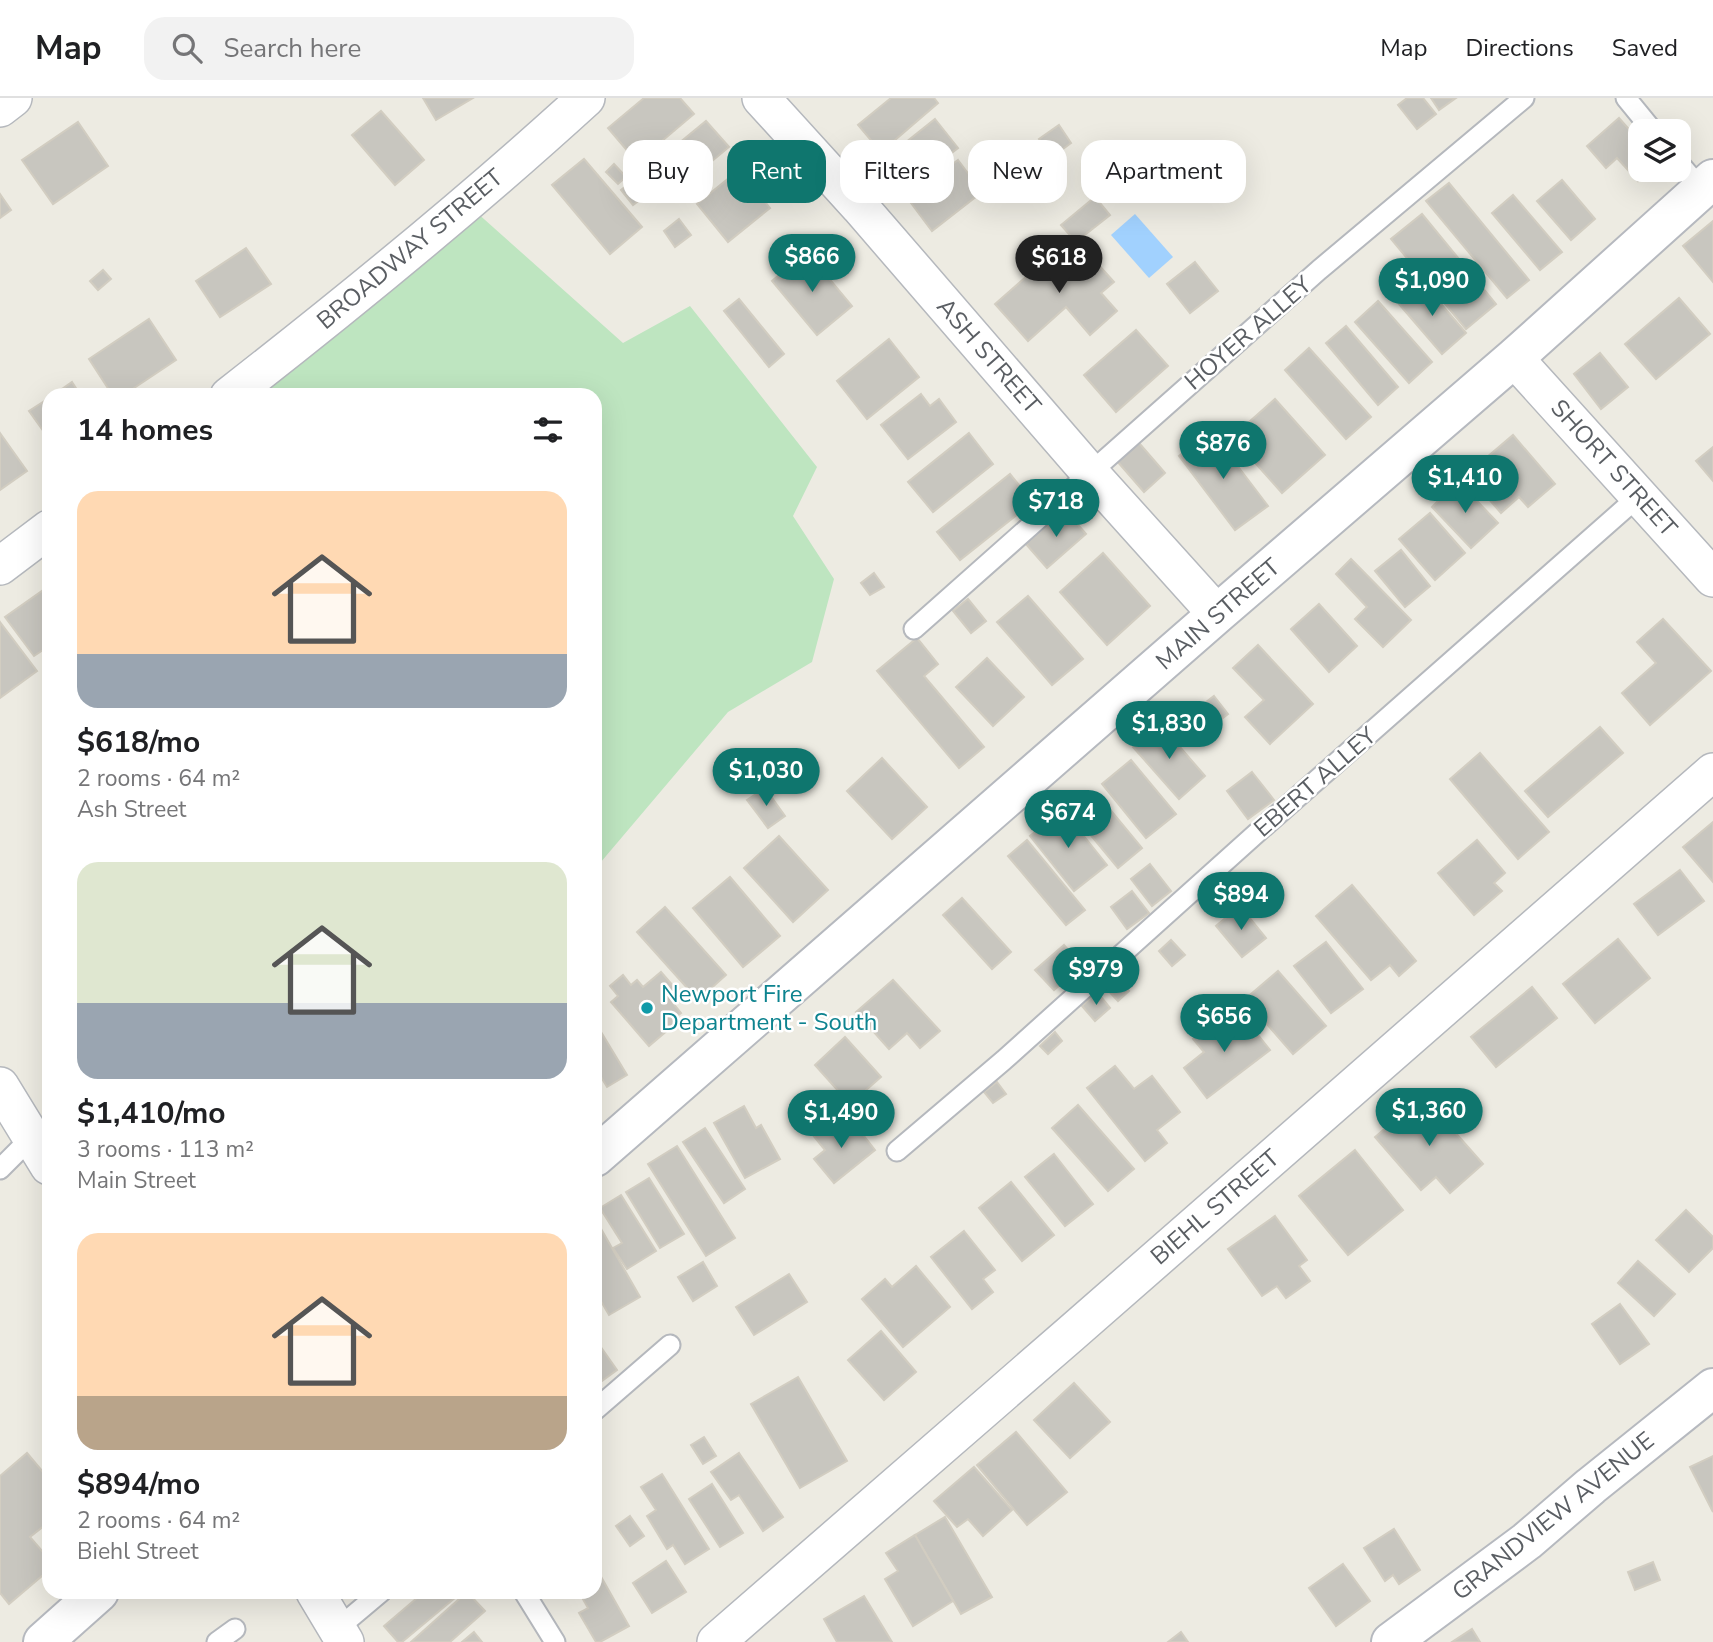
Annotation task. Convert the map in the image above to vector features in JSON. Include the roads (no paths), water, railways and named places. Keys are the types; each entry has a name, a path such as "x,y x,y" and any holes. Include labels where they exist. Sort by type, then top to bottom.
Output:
{"street":[{"path":"0,108 13,98"},
{"name":"BROADWAY STREET","path":"239,388 537,143 586,98"},
{"name":"ASH STREET","path":"761,98 1217,614"},
{"name":"MAIN STREET","path":"602,1151 1514,358 1697,177"},
{"name":"SHORT STREET","path":"1514,358 1713,578"},
{"path":"0,566 42,534"},
{"name":"BIEHL STREET","path":"716,1642 987,1409 1248,1177 1713,772"},
{"path":"0,1086 40,1152"},
{"name":"GRANDVIEW AVENUE","path":"1391,1642 1527,1541 1713,1388"},
{"path":"43,1642 91,1599"},
{"path":"319,1599 341,1636"}],"lane":[{"name":"HOYER ALLEY","path":"914,629 1319,270 1524,98"},
{"path":"1626,98 1643,119"},
{"name":"EBERT ALLEY","path":"897,1151 1004,1060 1639,496"},
{"path":"0,1169 40,1152"},
{"path":"602,1404 670,1345"},
{"path":"341,1636 375,1599"},
{"path":"528,1599 555,1642"},
{"path":"217,1642 235,1629"}],"water":[{"path":"1135,214 1173,257 1149,278 1111,235"}],"place":[{"name":"Newport Fire Department - South","path":"647,1008"}]}
